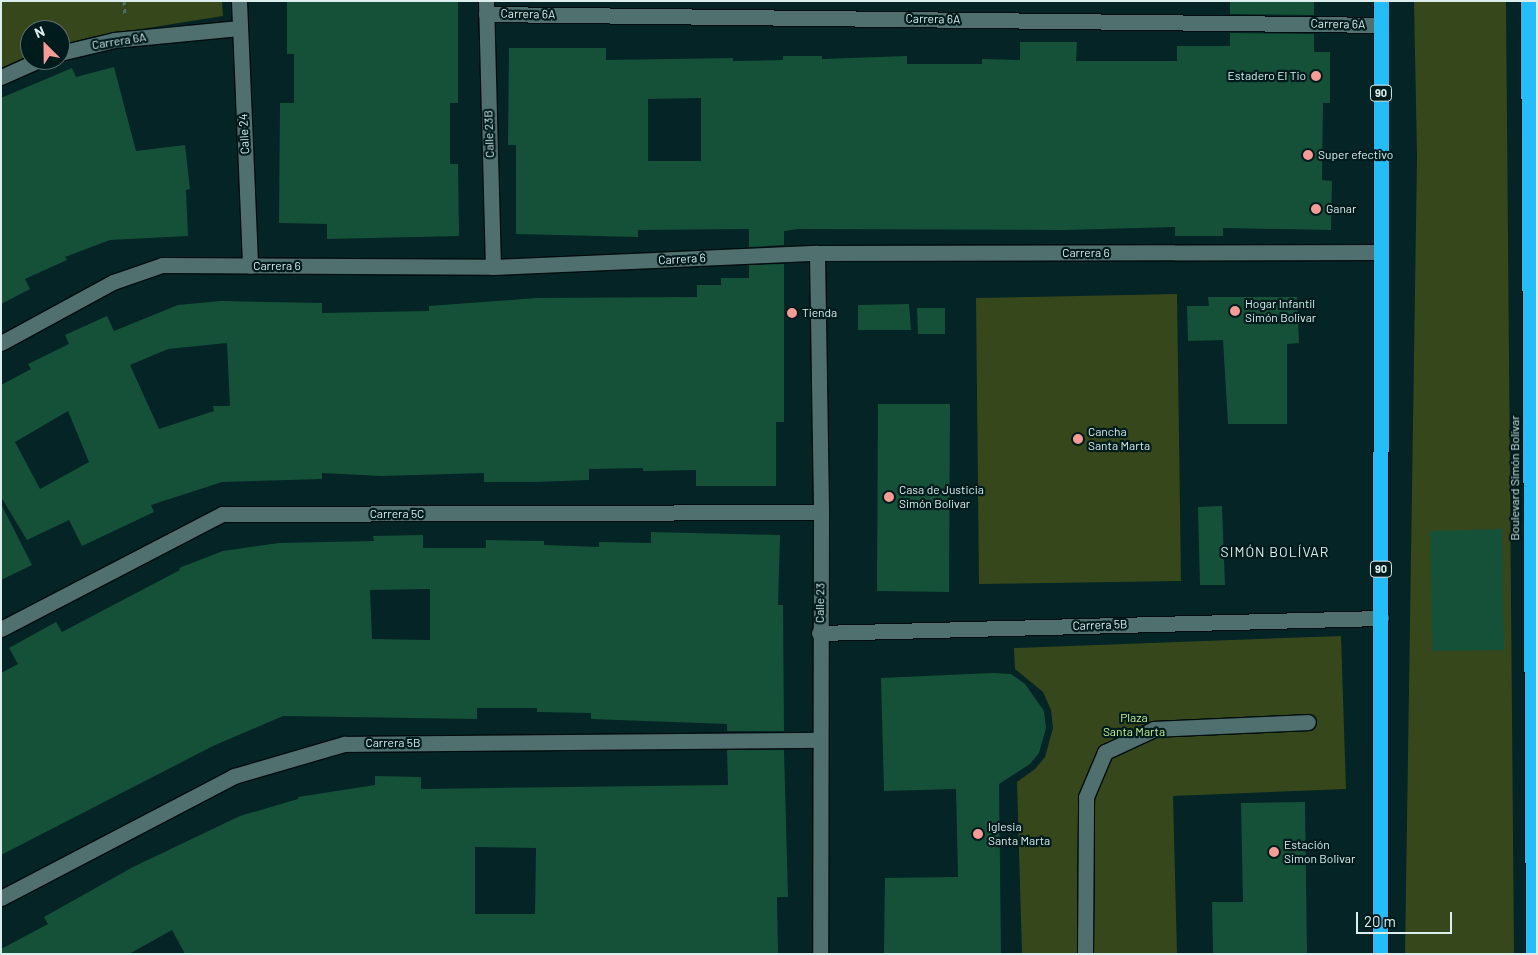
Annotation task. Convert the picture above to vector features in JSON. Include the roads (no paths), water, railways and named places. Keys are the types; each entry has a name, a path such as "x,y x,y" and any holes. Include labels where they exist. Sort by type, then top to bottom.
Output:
{"highway":[{"name":"90","path":"1380,954 1381,1"},
{"name":"Boulevard Simón Bolívar","path":"1528,1 1532,25 1533,954"}],"street":[{"name":"Calle 24","path":"239,1 250,266"},
{"name":"Carrera 6A","path":"486,7 1381,25"},
{"name":"Calle 23B","path":"486,7 493,267"},
{"name":"Carrera 6A","path":"70,51 114,40 239,28"},
{"path":"1,77 20,68"},
{"name":"Carrera 6","path":"1,343 113,282 162,266 493,267 817,252 1380,252"},
{"name":"Calle 23","path":"817,252 821,512 819,633 820,954"},
{"name":"Carrera 5C","path":"1,629 222,514 821,512"},
{"name":"Carrera 5B","path":"819,633 1381,618"},
{"path":"1085,954 1086,797 1105,752 1154,729 1308,722"},
{"name":"Carrera 5B","path":"1,898 234,776 344,744 819,740"}],"place":[{"name":"Estadero El Tio","path":"1316,76"},
{"name":"Super efectivo","path":"1308,155"},
{"name":"Ganar","path":"1316,209"},
{"name":"Hogar Infantil Simón Bolivar","path":"1235,311"},
{"name":"Tienda","path":"792,313"},
{"name":"Cancha Santa Marta","path":"1078,439"},
{"name":"Casa de Justicia Simón Bolivar","path":"889,497"},
{"name":"Iglesia Santa Marta","path":"978,834"},
{"name":"Estación Simon Bolivar","path":"1274,852"}],"district":[{"name":"SIMÓN BOLÍVAR","path":"1275,552"}],"park label":[{"name":"Plaza Santa Marta","path":"1134,725"}]}
